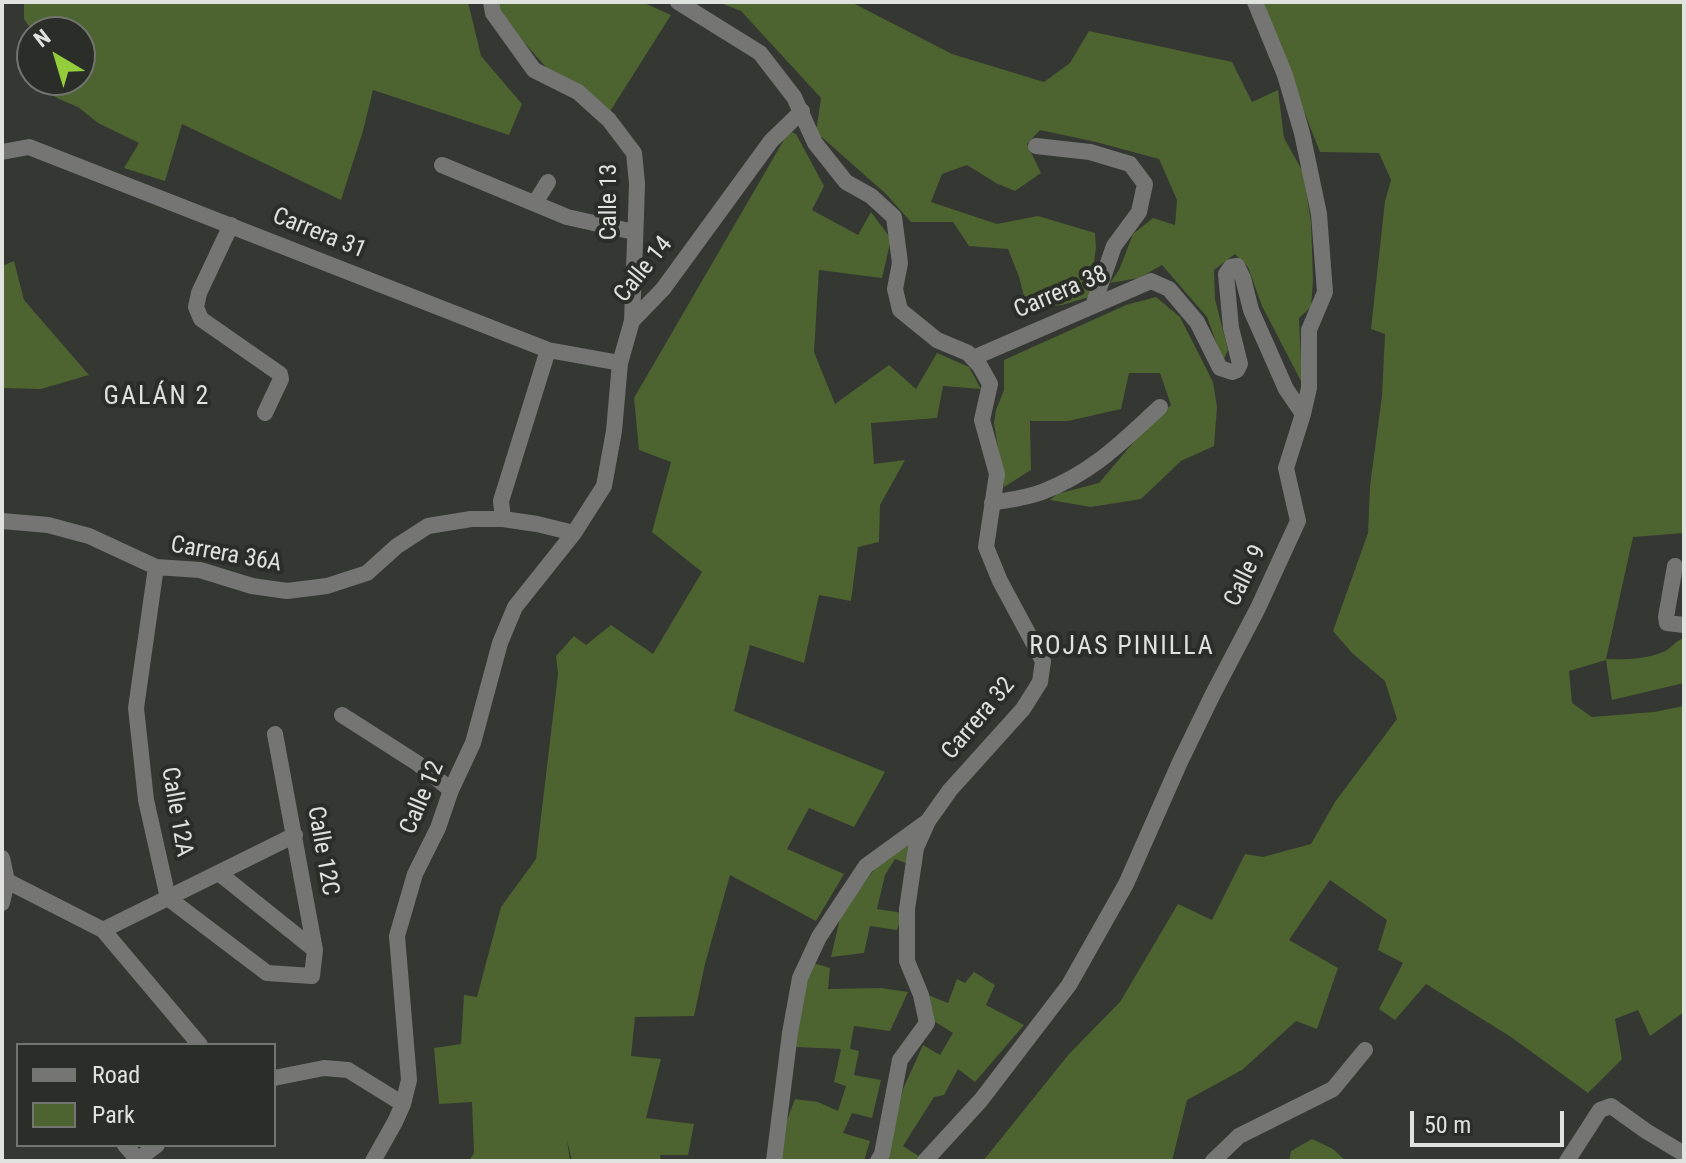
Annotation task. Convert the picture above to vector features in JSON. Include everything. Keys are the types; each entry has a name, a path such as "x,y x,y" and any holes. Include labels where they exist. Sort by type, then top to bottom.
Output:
{"street":[{"name":"Calle 13","path":"491,2 493,13 534,70 578,92 609,120 634,153 637,183 632,321"},
{"path":"678,2 760,53 794,97 815,143 846,182 871,196 894,217 900,263 895,289 900,310 937,340 973,358"},
{"name":"Calle 9","path":"925,1161 981,1100 1069,985 1126,884 1180,762 1298,521 1286,468 1309,388 1309,330 1325,292 1319,214 1302,133 1285,75 1255,2"},
{"name":"Calle 14","path":"574,533 604,486 614,431 620,363 632,321 663,289 771,141 802,111"},
{"path":"1036,146 1090,152 1130,164 1145,184 1139,212 1114,246 1093,306"},
{"name":"Carrera 31","path":"2,152 29,147 548,350 620,363"},
{"path":"442,165 567,217 634,232"},
{"path":"535,203 548,182"},
{"path":"231,225 199,293 196,307 201,319 280,374 281,379 265,413"},
{"name":"Carrera 38","path":"973,358 1151,281 1169,289 1197,322 1220,368 1232,372 1240,364 1231,328 1226,274 1231,267 1237,266 1251,310 1286,389 1303,414"},
{"path":"503,519 501,501 548,350"},
{"name":"Carrera 32","path":"774,1161 800,978 819,937 866,866 928,821 950,790 1023,709 1040,682 1043,661 1000,581 986,547 997,474 982,420 990,384 973,358"},
{"path":"992,503 1041,493 1094,466 1160,407"},
{"name":"Carrera 36A","path":"2,521 48,525 89,536 156,567 200,570 252,586 287,591 327,586 367,573 397,546 428,526 471,519 503,519 574,533"},
{"name":"Calle 12","path":"403,1104 409,1080 397,936 415,874 438,828 451,790 473,743 500,643 515,607 574,533"},
{"path":"1675,566 1666,617 1667,623 1684,625"},
{"name":"Calle 12A","path":"156,567 136,708 146,800 168,898"},
{"path":"342,715 417,763 451,790"},
{"name":"Calle 12C","path":"168,898 267,973 312,976 315,950 275,734"},
{"path":"878,1161 882,1154 900,1060 927,1023 921,995 907,961 907,909 916,848 928,821"},
{"path":"103,930 295,835"},
{"path":"2,858 7,881 2,903"},
{"path":"220,874 315,950"},
{"path":"7,881 103,930 198,1043"},
{"path":"1213,1161 1239,1136 1333,1089 1365,1050"},
{"path":"276,1078 324,1068 348,1070 403,1104 375,1160"},
{"path":"1567,1161 1600,1110 1611,1106 1684,1154"},
{"path":"137,1160 154,1147"}],"green space":[{"path":"24,2 468,2 481,56 522,104 509,135 373,90 341,200 182,124 165,181 124,168 139,143 98,123 78,107 54,96 96,96 96,16 24,16"},
{"path":"497,2 642,2 671,15 609,113 545,66 497,12"},
{"path":"718,2 851,2 952,54 1044,82 1070,63 1089,31 1232,62 1252,102 1278,90 1284,138 1303,172 1311,222 1311,307 1299,318 1302,383 1262,306 1248,267 1235,254 1214,270 1215,299 1228,350 1223,361 1207,317 1162,265 1139,278 1110,283 1119,270 1133,234 1153,218 1175,225 1177,200 1159,159 1040,130 1027,144 1041,173 1015,191 967,165 942,174 931,202 997,224 1038,216 1095,233 1089,297 1062,305 1027,308 1008,249 969,246 953,222 911,222 886,194 816,132 821,98 741,11"},
{"path":"1261,2 1684,2 1684,533 1633,537 1606,659 1656,654 1684,638 1684,683 1612,700 1606,660 1569,671 1572,703 1592,717 1684,706 1684,1012 1650,1036 1638,1010 1615,1019 1622,1059 1588,1093 1511,1037 1426,984 1395,1020 1379,1009 1403,963 1378,950 1387,920 1330,880 1289,940 1338,968 1317,1029 1296,1021 1242,1070 1187,1100 1172,1161 983,1161 1069,1054 1120,1002 1178,904 1212,920 1245,854 1263,857 1311,844 1335,802 1397,719 1385,681 1352,653 1333,631 1368,533 1385,334 1371,329 1385,201 1391,180 1379,153 1320,152"},
{"path":"789,131 796,134 824,186 812,210 858,235 871,212 891,239 882,278 819,270 814,352 835,404 889,365 916,389 937,353 969,367 981,389 943,386 937,418 871,423 874,464 905,460 880,505 879,542 858,547 851,601 819,595 804,663 750,645 734,711 885,772 854,827 809,808 787,849 844,874 816,921 730,875 694,1016 635,1017 631,1056 661,1059 646,1118 694,1124 688,1155 660,1155 661,1161 572,1161 567,1140 570,1161 469,1161 474,1153 472,1102 439,1104 434,1048 461,1044 464,995 477,997 501,907 536,859 558,674 556,656 574,636 586,645 611,625 653,654 702,572 652,532 671,462 639,450 634,398"},
{"path":"14,261 24,300 89,375 41,389 2,388 2,266"},
{"path":"1156,297 1180,317 1213,382 1217,407 1214,446 1181,461 1141,499 1091,507 1050,500 1057,494 1099,483 1149,424 1171,405 1160,373 1129,373 1121,409 1068,421 1030,421 1031,470 1004,487 994,423 1004,390 1004,360 1126,305"},
{"path":"921,831 908,864 895,859 885,875 877,909 903,913 897,930 870,926 864,953 831,957 841,914 883,858"},
{"path":"813,963 830,968 828,989 881,988 908,992 890,1031 854,1026 850,1049 859,1051 854,1075 881,1080 872,1118 852,1113 843,1133 870,1141 864,1161 781,1161 784,1128 795,1099 818,1102 838,1111 846,1086 834,1082 841,1049 796,1047 804,978"},
{"path":"974,972 995,985 986,1005 1024,1025 975,1082 958,1069 944,1095 934,1097 903,1146 920,1157 917,1161 882,1161 888,1152 903,1089 923,1045 940,1055 953,1033 929,1018 928,995 948,1003 957,979 965,983"},
{"path":"1312,1139 1333,1149 1346,1161 1289,1161 1291,1151"}],"district":[{"name":"GALÁN 2","path":"157,397"},
{"name":"ROJAS PINILLA","path":"1122,647"}]}
